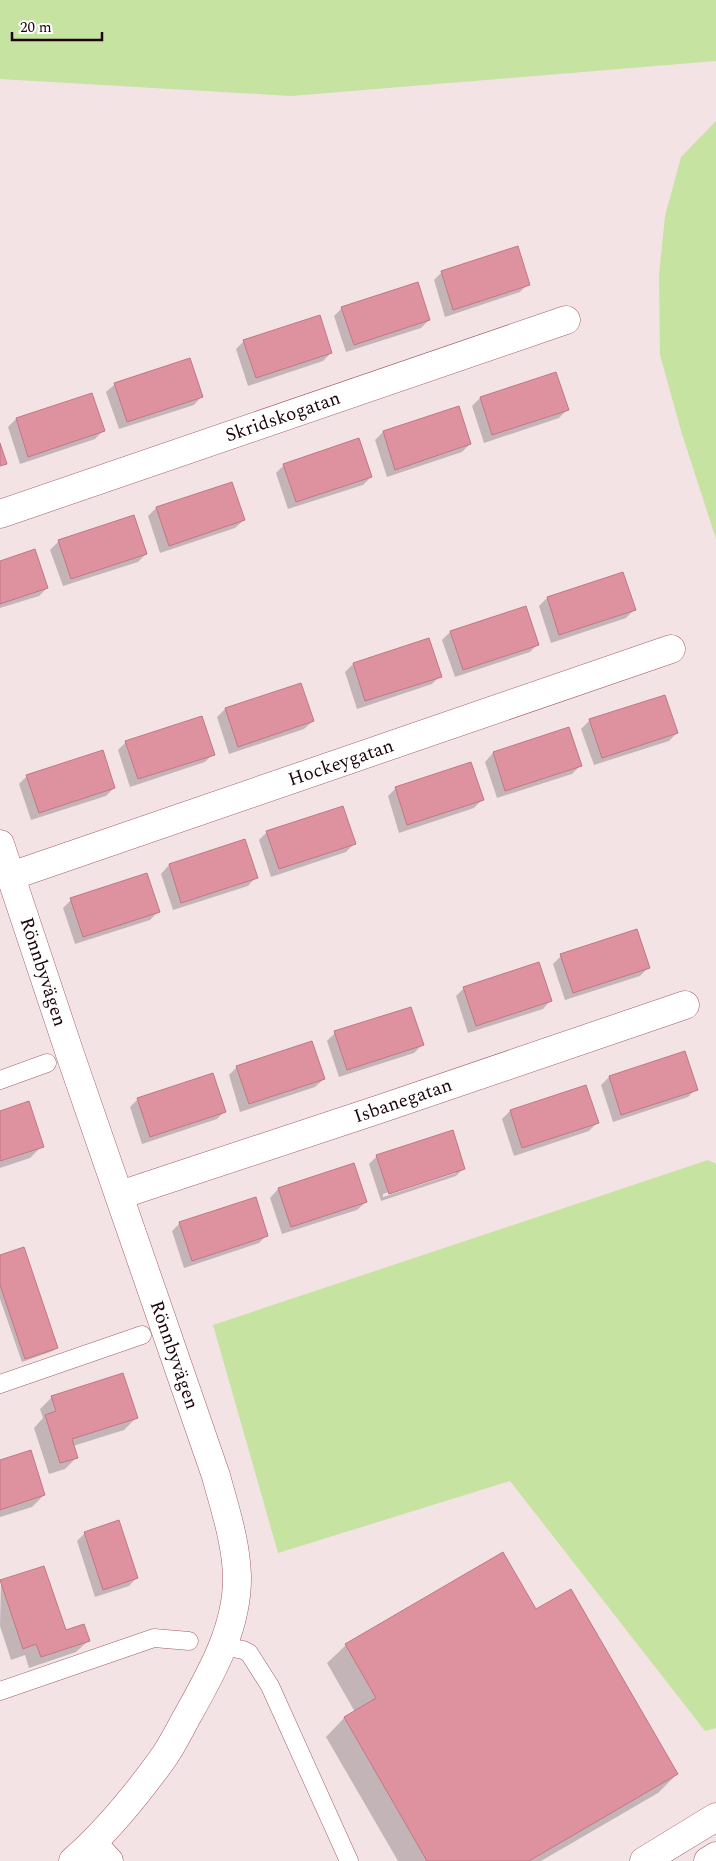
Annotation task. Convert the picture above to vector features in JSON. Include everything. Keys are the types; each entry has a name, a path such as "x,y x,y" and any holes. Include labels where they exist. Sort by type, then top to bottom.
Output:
{"street":[{"name":"Skridskogatan","path":"0,514 566,320"},
{"name":"Hockeygatan","path":"11,876 671,649"},
{"name":"Rönnbyvägen","path":"0,844 70,1054 216,1476 233,1538 237,1577 234,1612 223,1646 196,1701 162,1760 92,1855"},
{"name":"Isbanegatan","path":"120,1195 383,1108 685,1004"},
{"path":"644,1861 716,1817"},
{"path":"708,1861 716,1856"}],"lane":[{"path":"0,1080 47,1063"},
{"path":"0,1384 142,1335"},
{"path":"0,1691 154,1638 189,1641"},
{"path":"223,1646 249,1653 270,1686 349,1861"}],"green space":[{"path":"0,0 716,0 716,61 291,96 0,79"},
{"path":"716,121 716,539 682,434 660,355 659,275 665,216 681,157"},
{"path":"708,1160 716,1164 716,1728 705,1731 510,1481 278,1553 213,1325"}],"building":[{"path":"518,246 530,285 453,310 441,271"},
{"path":"418,282 430,320 354,345 341,307"},
{"path":"320,315 332,353 256,378 243,340"},
{"path":"190,358 203,397 127,422 114,383"},
{"path":"556,372 569,410 492,435 480,397"},
{"path":"92,393 105,431 28,457 16,418"},
{"path":"459,406 471,444 395,470 383,431"},
{"path":"359,438 372,477 296,502 283,464"},
{"path":"0,443 7,464 0,466"},
{"path":"232,482 245,520 169,546 156,507"},
{"path":"134,515 147,554 71,579 58,540"},
{"path":"35,549 48,588 0,604 0,561"},
{"path":"623,572 636,610 559,635 547,597"},
{"path":"526,606 539,645 463,670 450,631"},
{"path":"429,638 442,677 365,701 353,663"},
{"path":"301,683 314,721 238,747 225,708"},
{"path":"665,695 678,733 602,758 589,719"},
{"path":"202,716 215,755 138,779 125,741"},
{"path":"569,727 582,766 505,791 493,752"},
{"path":"103,750 115,788 39,813 26,775"},
{"path":"471,762 484,800 407,825 395,787"},
{"path":"343,806 356,844 279,869 266,831"},
{"path":"245,839 258,878 181,903 169,864"},
{"path":"147,873 160,912 83,937 70,898"},
{"path":"637,929 650,968 573,993 560,954"},
{"path":"539,962 552,1001 476,1026 463,987"},
{"path":"411,1007 424,1045 347,1070 334,1031"},
{"path":"312,1041 325,1079 249,1104 236,1066"},
{"path":"685,1051 698,1090 621,1115 609,1076"},
{"path":"213,1073 226,1112 150,1137 137,1098"},
{"path":"586,1085 599,1123 522,1148 510,1110"},
{"path":"29,1101 44,1147 0,1161 0,1111"},
{"path":"453,1130 465,1169 389,1194 376,1155"},
{"path":"354,1163 367,1202 291,1227 278,1188"},
{"path":"256,1197 268,1236 192,1261 179,1222"},
{"path":"24,1247 58,1348 25,1359 0,1285 0,1255"},
{"path":"123,1373 138,1418 72,1439 78,1458 60,1463 45,1415 56,1411 51,1396"},
{"path":"31,1450 45,1495 0,1510 0,1460"},
{"path":"119,1520 138,1578 103,1590 84,1532"},
{"path":"503,1552 536,1609 571,1589 678,1774 529,1861 427,1861 344,1717 376,1698 345,1644"},
{"path":"44,1566 66,1630 84,1624 90,1641 41,1657 36,1644 23,1649 0,1580"}]}
